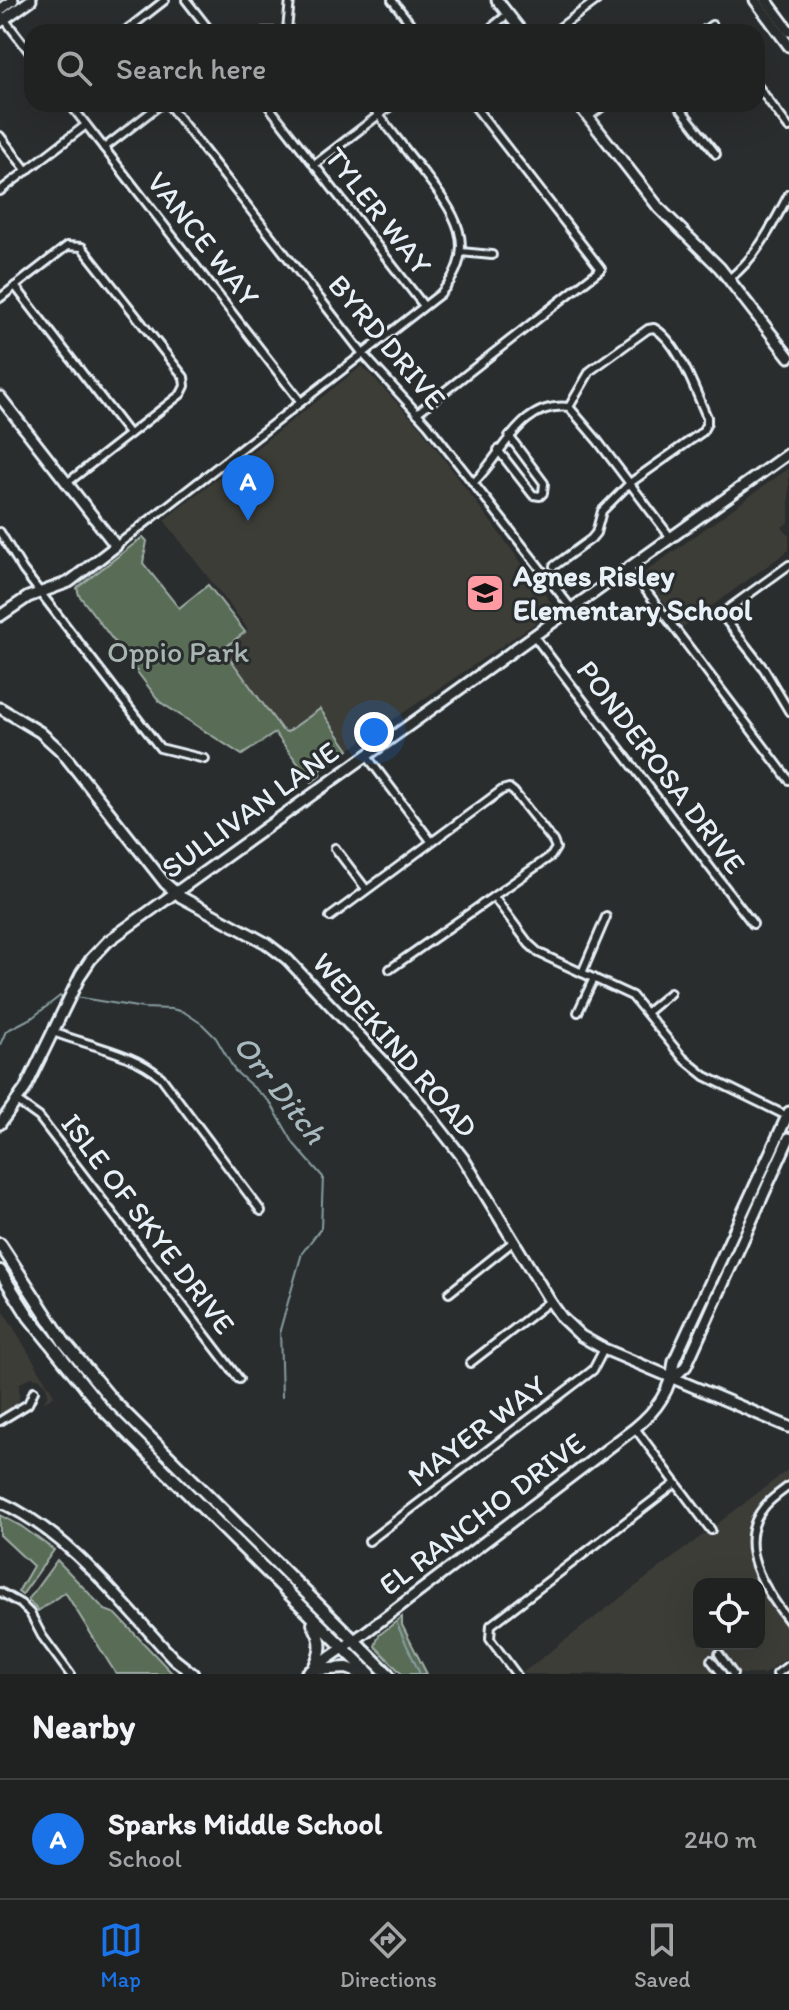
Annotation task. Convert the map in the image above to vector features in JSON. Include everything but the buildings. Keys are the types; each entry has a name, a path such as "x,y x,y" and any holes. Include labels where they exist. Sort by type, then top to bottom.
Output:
{"main road":[{"path":"0,1244 36,1302 96,1382 388,1674"},
{"path":"0,1271 29,1317 102,1408 370,1674"},
{"path":"305,1610 321,1640 320,1656 310,1672"},
{"path":"310,1672 347,1668 363,1674"}],"street":[{"path":"1,16 13,0"},
{"path":"1,16 31,0"},
{"path":"134,24 165,0"},
{"path":"186,0 205,24"},
{"path":"288,24 290,0"},
{"path":"392,0 411,24"},
{"path":"497,0 516,24"},
{"path":"565,24 597,0"},
{"path":"755,0 789,46"},
{"path":"766,0 789,31"},
{"path":"496,24 508,14"},
{"path":"1,16 24,45"},
{"path":"765,96 789,128"},
{"name":"VANCE WAY","path":"76,112 301,402"},
{"path":"104,148 151,112"},
{"name":"BYRD DRIVE","path":"174,112 363,354 417,413 572,609"},
{"name":"TYLER WAY","path":"273,112 424,306"},
{"path":"0,616 22,601 69,582 447,286 458,267 461,252 460,231 453,212 377,112"},
{"path":"314,165 383,112"},
{"path":"417,413 601,269 479,112"},
{"path":"584,112 659,208 729,279 789,357"},
{"path":"588,117 595,112"},
{"path":"683,112 716,154"},
{"path":"0,191 86,125"},
{"path":"0,136 27,171"},
{"path":"729,279 741,270 762,244 789,194"},
{"path":"0,298 67,246 77,245 85,250 185,381 181,394 67,483"},
{"path":"461,252 492,255"},
{"path":"15,286 129,434"},
{"path":"554,566 591,539 596,533 602,511 630,483 702,432 707,423 707,417 668,339 654,328 590,371 569,407"},
{"path":"0,397 116,546"},
{"path":"473,483 487,469 509,436 544,410 569,407"},
{"path":"569,407 671,538"},
{"path":"498,450 533,495 540,496 544,483 509,436"},
{"name":"SULLIVAN LANE","path":"0,1124 18,1102 81,974 98,950 789,453"},
{"path":"0,532 23,570 160,748 205,759"},
{"path":"789,565 724,612 725,619 764,669 789,711"},
{"path":"629,568 789,780"},
{"name":"PONDEROSA DRIVE","path":"534,636 753,924"},
{"name":"WEDEKIND ROAD","path":"0,708 40,732 62,752 165,883 176,893 266,943 287,959 385,1063 445,1134 550,1301 581,1336 672,1379 789,1427"},
{"path":"366,755 431,841"},
{"path":"330,917 431,841 509,788 553,841 556,848 551,856 390,969"},
{"path":"335,848 366,889"},
{"path":"494,897 533,948 544,957 632,996 683,1058 705,1076 788,1114"},
{"path":"582,973 606,917"},
{"path":"578,1012 594,978"},
{"path":"647,1012 670,993"},
{"path":"53,1032 132,1059 161,1077 261,1211"},
{"name":"ISLE OF SKYE DRIVE","path":"18,1102 39,1117 239,1379"},
{"name":"EL RANCHO DRIVE","path":"672,1379 674,1361 788,1114"},
{"name":"EL RANCHO DRIVE","path":"310,1672 635,1428 657,1406 672,1379 686,1366 789,1138"},
{"path":"449,1293 514,1241"},
{"path":"470,1363 550,1301"},
{"name":"MAYER WAY","path":"369,1541 593,1370 604,1349"},
{"path":"0,1421 28,1404 34,1391"},
{"path":"635,1428 711,1530"},
{"path":"516,1674 490,1639 491,1625 676,1483"},
{"path":"789,1486 762,1509 755,1523 751,1547 757,1572 789,1621"},
{"path":"0,1502 40,1524 70,1549 174,1659 193,1674"},
{"path":"0,1592 30,1613 42,1636 70,1674"},
{"path":"719,1654 733,1674"},
{"path":"711,1660 722,1674"},
{"path":"777,1674 789,1665"}],"shaded area":[{"path":"362,366 420,427 556,609 350,749 321,708 287,732 282,731 223,649 248,629 164,520"},
{"path":"789,468 789,522 782,527 789,536 789,550 683,627 646,578 645,572"},
{"path":"0,1305 54,1395 44,1403 48,1393 45,1383 31,1377 19,1384 19,1401 0,1414"},
{"path":"789,1469 789,1478 767,1497 756,1512 747,1543 756,1578 693,1578 693,1650 765,1650 765,1592 789,1629 789,1656 764,1674 521,1674"}],"green space":[{"name":"Oppio Park","path":"143,537 147,541 143,563 179,608 208,585 245,632 223,649 282,730 287,732 320,709 349,750 319,771 321,775 312,782 275,733 242,755 160,702 79,595 77,588"},
{"path":"0,1515 54,1550 22,1595 18,1592 33,1566 0,1535"},
{"path":"57,1560 105,1610 116,1614 173,1674 116,1674 65,1592 38,1611 28,1600"},
{"path":"402,1617 402,1625 427,1674 402,1674 375,1646 379,1635"}],"waterway":[{"name":"Orr Ditch","path":"0,1045 6,1031 64,996"},
{"name":"Orr Ditch","path":"75,997 143,1008 172,1009 184,1012 202,1024 216,1038 235,1071 270,1102 294,1144 323,1177 321,1228 302,1253 280,1330 282,1397"},
{"name":"Orr Ditch","path":"397,1624 420,1674"}],"place":[{"name":"Sparks Middle School","path":"248,521"},
{"name":"Agnes Risley Elementary School","path":"485,593"}]}
